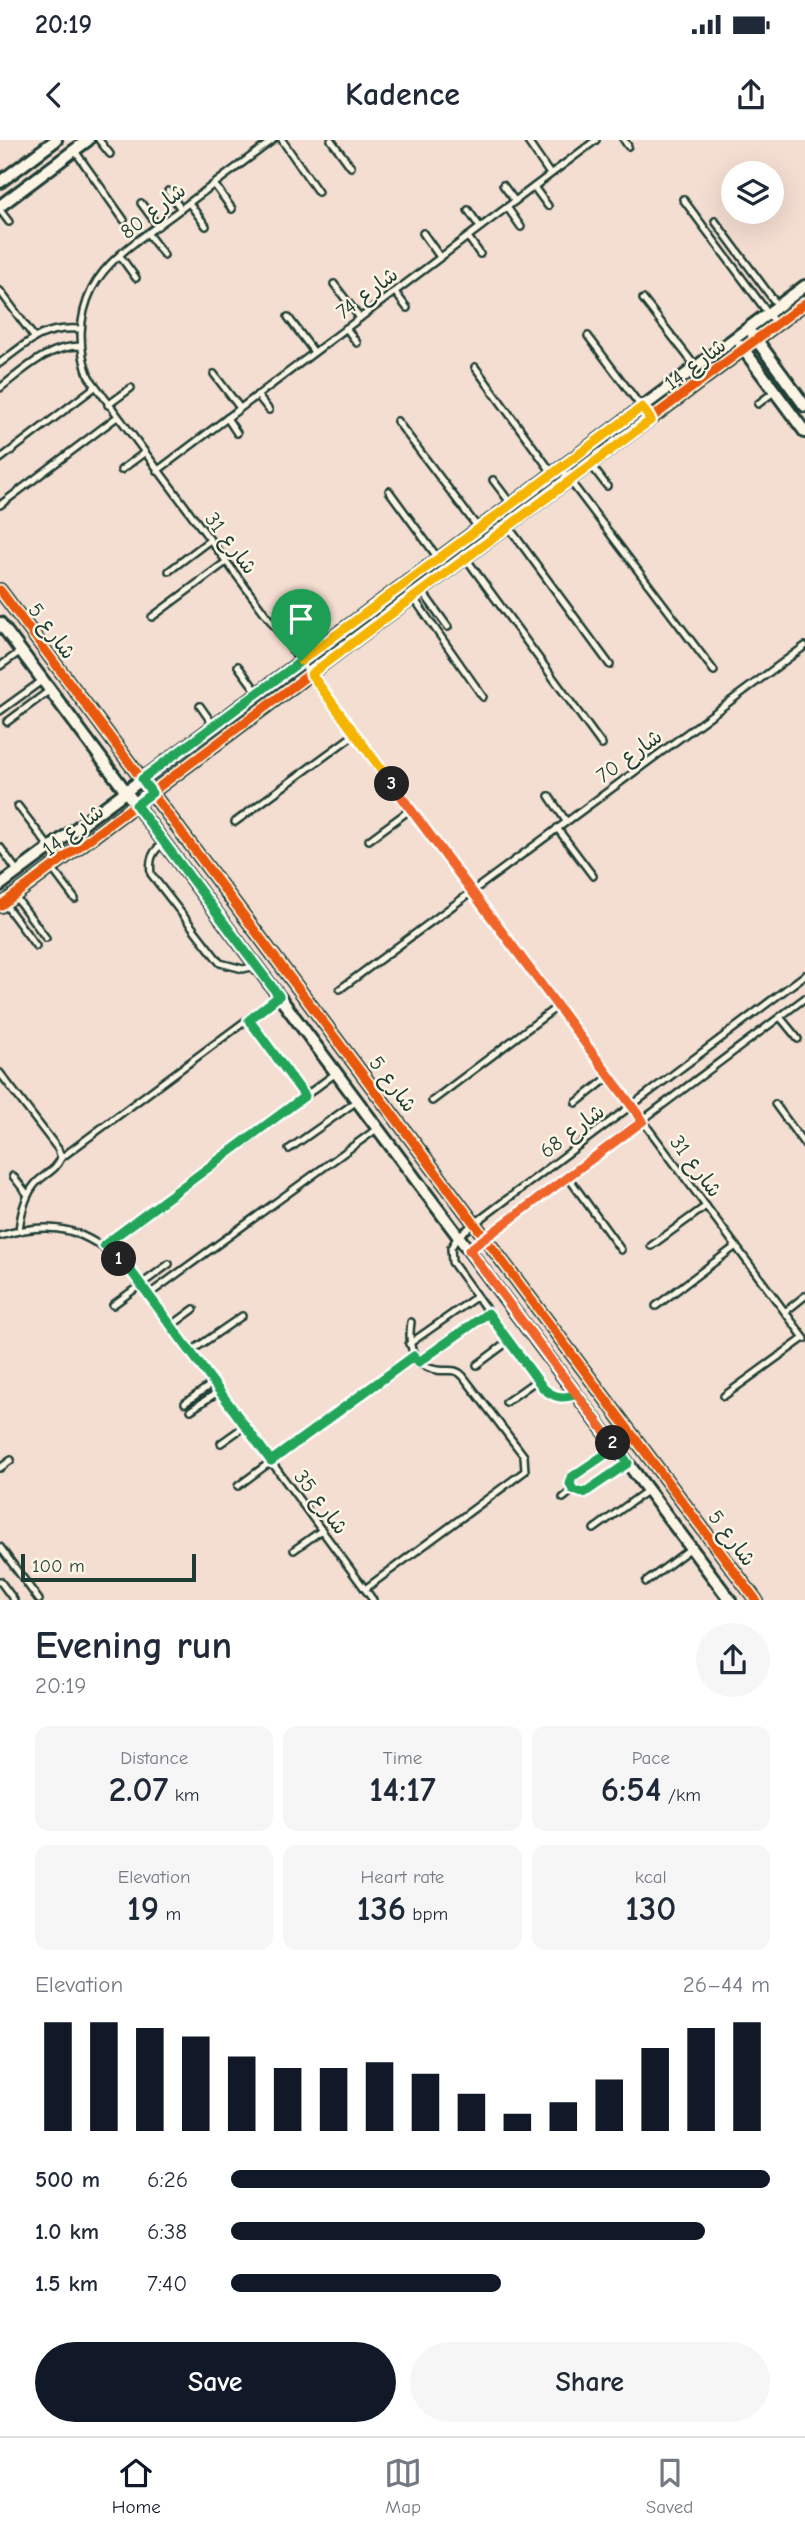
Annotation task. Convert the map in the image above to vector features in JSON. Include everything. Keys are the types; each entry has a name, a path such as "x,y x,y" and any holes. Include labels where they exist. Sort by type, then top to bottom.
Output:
{"street":[{"path":"0,182 57,140"},
{"path":"0,208 88,140"},
{"name":"شارع 14","path":"0,885 805,285"},
{"name":"شارع 14","path":"2,904 805,303"},
{"path":"748,328 805,406"},
{"path":"735,338 805,432"},
{"name":"شارع 5","path":"0,590 756,1600"},
{"name":"شارع 5","path":"0,623 730,1600"}],"lane":[{"path":"99,140 110,154"},
{"name":"شارع 80","path":"81,329 83,314 93,287 110,264 273,140"},
{"path":"282,140 318,192"},
{"path":"331,140 351,167"},
{"name":"شارع 74","path":"157,471 596,140"},
{"path":"624,140 628,146"},
{"path":"528,142 550,174"},
{"path":"74,150 124,220"},
{"path":"214,184 232,209"},
{"path":"503,185 515,201"},
{"path":"534,187 548,206"},
{"path":"168,191 181,209"},
{"path":"683,199 776,324"},
{"path":"141,203 158,226"},
{"path":"189,203 206,226"},
{"path":"507,207 521,227"},
{"path":"0,208 9,222"},
{"path":"468,210 481,227"},
{"path":"715,220 778,306"},
{"path":"423,233 440,257"},
{"path":"148,234 164,255"},
{"path":"468,237 481,254"},
{"path":"120,256 136,278"},
{"path":"334,284 360,318"},
{"path":"0,291 34,337"},
{"path":"395,292 407,308"},
{"path":"643,299 696,367"},
{"path":"288,317 314,352"},
{"path":"0,363 34,337 56,328 81,329"},
{"path":"346,328 357,343"},
{"name":"شارع 31","path":"81,329 85,367 94,387 805,1338"},
{"path":"588,336 651,420"},
{"path":"0,388 46,354 65,347 81,346"},
{"path":"475,367 557,472 570,481 714,671"},
{"path":"214,374 240,408"},
{"path":"0,459 94,387"},
{"path":"108,405 131,388"},
{"path":"758,404 775,391"},
{"path":"257,395 269,410"},
{"path":"0,505 117,417"},
{"path":"227,418 237,433"},
{"path":"397,421 479,529"},
{"path":"121,470 144,453"},
{"path":"591,465 607,486"},
{"path":"493,480 512,505"},
{"path":"389,491 438,558"},
{"path":"508,526 610,665"},
{"path":"169,571 209,540"},
{"path":"465,558 602,745"},
{"path":"152,617 226,562"},
{"path":"417,594 449,628"},
{"path":"417,594 483,697"},
{"name":"شارع 70","path":"340,989 805,646"},
{"path":"0,666 21,651"},
{"path":"238,666 258,693"},
{"path":"0,710 43,680"},
{"path":"7,722 50,690"},
{"path":"200,706 214,726"},
{"path":"235,822 355,734"},
{"path":"549,796 566,821"},
{"path":"19,806 50,848"},
{"path":"369,840 411,809"},
{"path":"557,828 593,876"},
{"path":"164,842 153,851 149,862 151,874 220,963 243,969 256,966"},
{"path":"0,847 18,872"},
{"path":"51,867 75,898"},
{"path":"14,895 46,938"},
{"path":"2,904 36,946"},
{"name":"شارع 68","path":"458,1236 805,975"},
{"path":"19,1230 28,1195 36,1183 57,1167 61,1158 279,996"},
{"name":"شارع 68","path":"469,1250 805,998"},
{"path":"432,1101 558,1006"},
{"path":"780,1017 798,1039"},
{"path":"249,1020 305,1096"},
{"path":"0,1073 58,1149 61,1158"},
{"path":"104,1245 336,1073"},
{"path":"576,1103 610,1076"},
{"path":"289,1149 357,1101"},
{"path":"775,1104 805,1145"},
{"path":"148,1295 378,1128"},
{"path":"13,1176 28,1195"},
{"path":"568,1177 621,1250"},
{"path":"651,1246 706,1206"},
{"name":"شارع 35","path":"0,1237 19,1230 49,1227 78,1233 104,1245 128,1267 370,1598"},
{"path":"458,1236 451,1248 452,1262 537,1380 553,1396 565,1398 577,1394"},
{"path":"656,1306 736,1245"},
{"path":"113,1305 169,1264"},
{"path":"785,1312 805,1296"},
{"path":"409,1344 476,1297"},
{"path":"171,1326 194,1309"},
{"path":"419,1362 488,1313"},
{"path":"190,1352 242,1316"},
{"path":"365,1588 525,1471 524,1456 463,1376 458,1371 429,1368 414,1356 409,1344 411,1322"},
{"path":"724,1396 805,1338"},
{"path":"477,1365 509,1341"},
{"path":"238,1486 414,1356"},
{"path":"506,1402 537,1380"},
{"path":"185,1403 213,1383"},
{"path":"191,1410 219,1391"},
{"path":"221,1443 245,1426"},
{"path":"616,1447 572,1477 570,1484 573,1490 584,1493 628,1463"},
{"path":"0,1468 11,1460"},
{"path":"563,1497 573,1490"},
{"path":"594,1529 648,1490"},
{"path":"294,1550 322,1530"},
{"path":"0,1547 39,1600"},
{"path":"646,1581 691,1548"},
{"path":"0,1581 14,1600"}],"cycle path":[{"path":"0,906 805,303"},
{"path":"0,590 756,1600"}],"route":[{"path":"301,661 142,779 152,793 136,805 279,996 249,1020 305,1096 104,1245 128,1267 271,1461 414,1356 419,1362 488,1313 544,1389 553,1396 565,1398 577,1394 616,1447 572,1477 570,1484 573,1490 584,1493 628,1463 616,1447 469,1250 643,1121 311,674 651,420 642,407 301,661"}]}
